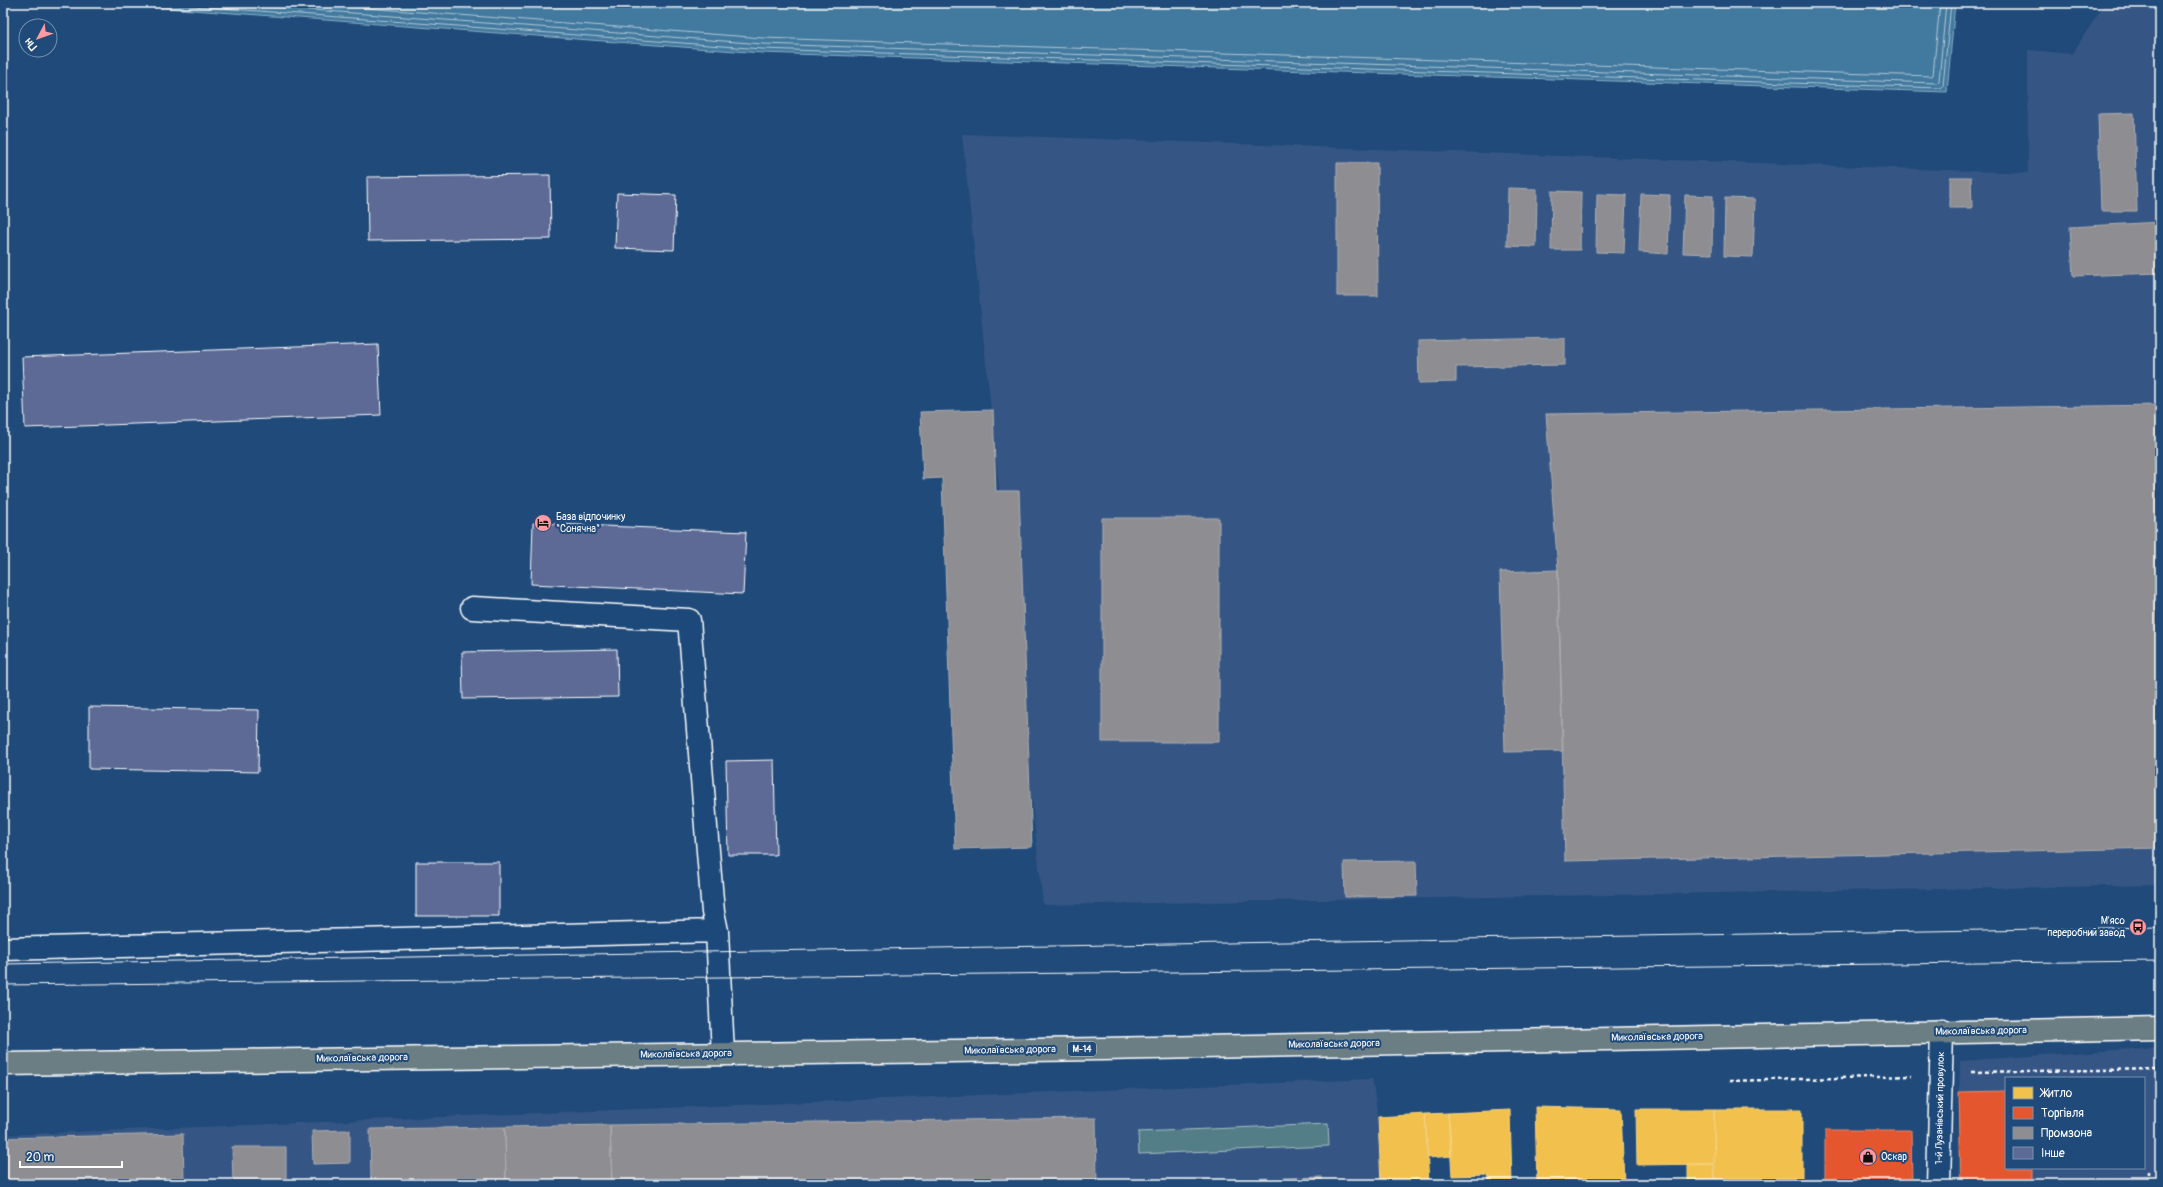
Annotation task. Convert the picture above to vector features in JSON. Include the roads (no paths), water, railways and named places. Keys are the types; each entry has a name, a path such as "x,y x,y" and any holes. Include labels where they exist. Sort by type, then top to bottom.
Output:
{"main road":[{"name":"Миколаївська дорога","path":"3,1064 1103,1049 2160,1028"}],"street":[{"path":"472,608 689,620 713,912 717,931 723,1054"},
{"path":"3,949 717,931"},
{"name":"1-й Лузанівський провулок","path":"1938,1184 1942,1032"}],"water":[{"path":"100,3 1955,3 1947,92 762,53"}],"tram line":[{"path":"3,964 2160,927"},
{"path":"3,985 2160,961"}],"place":[{"name":"База відпочинку \"Сонячна\"","path":"543,523"},
{"name":"М'ясо переробний завод","path":"2138,927"},
{"name":"Оскар","path":"1868,1157"}]}
